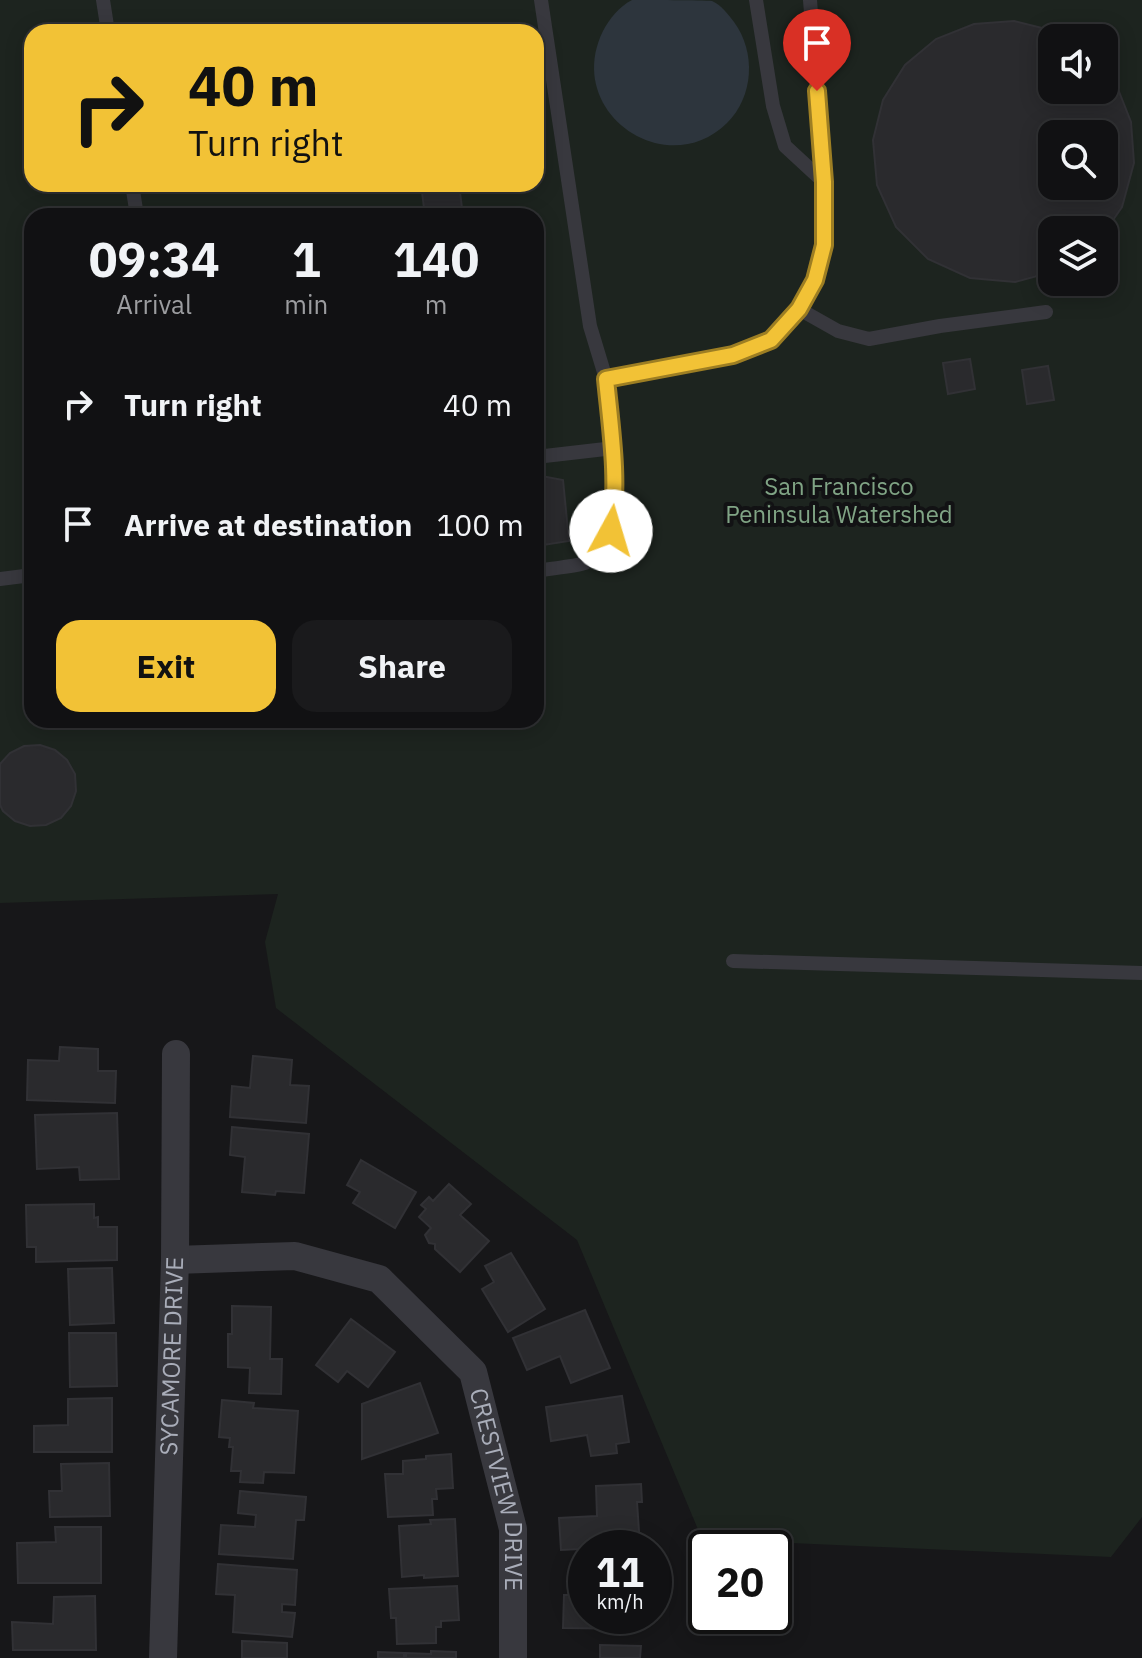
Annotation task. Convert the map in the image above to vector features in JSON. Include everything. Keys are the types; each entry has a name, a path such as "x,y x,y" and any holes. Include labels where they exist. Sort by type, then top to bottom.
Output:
{"street":[{"name":"SYCAMORE DRIVE","path":"163,1658 175,1260 176,1054"},
{"name":"CRESTVIEW DRIVE","path":"175,1260 295,1256 379,1279 473,1372 513,1529 513,1658"}],"lane":[{"path":"103,0 107,24"},
{"path":"541,0 590,326 606,379 614,448 615,505 611,531 601,548 586,563 544,570"},
{"path":"756,0 773,106 785,146 824,182"},
{"path":"606,379 733,355 771,340 799,309 815,280 824,245 824,182 810,0"},
{"path":"799,309 838,331 869,339 1046,312"},
{"path":"544,456 614,448"},
{"path":"0,579 24,576"},
{"path":"733,961 1142,973"}],"green space":[{"name":"San Francisco Peninsula Watershed","path":"0,0 1142,0 1142,1517 1111,1557 792,1543 792,1530 698,1530 577,1240 276,1008 265,942 278,894 0,903"}],"shaded area":[{"path":"632,0 712,1 727,13 741,34 749,60 743,100 727,123 703,140 676,145 650,142 627,130 609,112 597,88 594,61 605,26 619,9"}],"building":[{"path":"1014,21 1038,27 1038,104 1118,104 1118,89 1131,122 1134,163 1122,207 1116,216 1038,216 1038,276 1015,282 970,278 928,259 896,227 877,185 873,140 883,100 905,65 936,39 974,24"},
{"path":"422,192 460,192 462,208 424,208"},
{"path":"970,359 975,389 948,394 943,363"},
{"path":"1048,366 1054,400 1027,404 1022,370"},
{"path":"544,476 563,480 569,541 544,545"},
{"path":"40,745 55,750 67,760 75,774 76,791 71,806 61,818 46,825 30,826 15,821 0,805 0,764 10,753 24,746"},
{"path":"60,1047 98,1049 98,1071 116,1071 115,1103 27,1100 28,1060 59,1061"},
{"path":"253,1056 292,1060 290,1085 309,1086 306,1123 230,1117 232,1086 250,1088"},
{"path":"117,1113 119,1179 80,1180 79,1167 37,1169 35,1115"},
{"path":"232,1127 309,1134 304,1193 276,1191 275,1195 242,1192 245,1157 230,1155"},
{"path":"361,1160 416,1192 395,1228 353,1203 360,1192 347,1185"},
{"path":"449,1184 471,1204 460,1215 489,1241 460,1272 435,1249 435,1244 429,1243 425,1235 431,1228 419,1217 426,1209 421,1205 429,1197 433,1201"},
{"path":"94,1204 98,1227 117,1227 117,1260 36,1262 36,1247 27,1247 26,1205"},
{"path":"511,1253 545,1309 508,1332 482,1289 494,1282 485,1266"},
{"path":"112,1268 114,1323 70,1325 68,1269"},
{"path":"232,1306 271,1307 270,1359 282,1359 281,1394 249,1393 250,1368 228,1367"},
{"path":"585,1310 610,1368 571,1383 560,1356 527,1370 513,1338"},
{"path":"351,1319 395,1352 368,1387 347,1371 338,1382 316,1365"},
{"path":"69,1333 116,1333 117,1386 70,1387"},
{"path":"420,1383 438,1433 362,1459 362,1404"},
{"path":"622,1396 629,1442 616,1444 617,1453 591,1456 587,1435 551,1441 546,1407"},
{"path":"112,1398 112,1452 34,1452 34,1426 68,1425 68,1399"},
{"path":"222,1400 254,1403 253,1408 298,1411 294,1473 264,1472 263,1483 240,1482 241,1471 231,1471 233,1447 229,1447 230,1438 219,1437"},
{"path":"451,1454 453,1488 436,1489 437,1499 432,1499 433,1515 388,1517 385,1474 403,1474 403,1461"},
{"path":"109,1463 110,1516 50,1517 49,1491 62,1491 61,1464"},
{"path":"641,1484 642,1502 637,1502 639,1530 568,1530 568,1550 561,1550 559,1518 597,1516 596,1486"},
{"path":"240,1491 306,1497 304,1520 296,1520 293,1559 219,1554 221,1525 255,1527 256,1515 238,1513"},
{"path":"455,1519 458,1576 402,1577 399,1526"},
{"path":"55,1527 101,1527 101,1583 18,1583 17,1543 56,1542"},
{"path":"218,1564 297,1570 295,1605 282,1604 282,1612 295,1613 292,1637 233,1632 235,1595 216,1594"},
{"path":"457,1586 459,1620 441,1621 441,1627 436,1627 436,1643 397,1644 396,1618 391,1618 389,1589"},
{"path":"564,1595 568,1595 568,1628 563,1628"},
{"path":"95,1596 96,1650 13,1650 12,1622 53,1624 54,1597"},
{"path":"242,1641 287,1643 287,1658 242,1658"},
{"path":"600,1645 641,1646 640,1658 600,1658"},
{"path":"431,1651 456,1652 456,1658 406,1658 406,1653 431,1654"},
{"path":"378,1652 404,1653 404,1658 378,1658"}],"route":[{"path":"611,531 615,505 614,448 606,379 733,355 771,340 799,309 815,280 824,245 824,182 817,91"}]}
